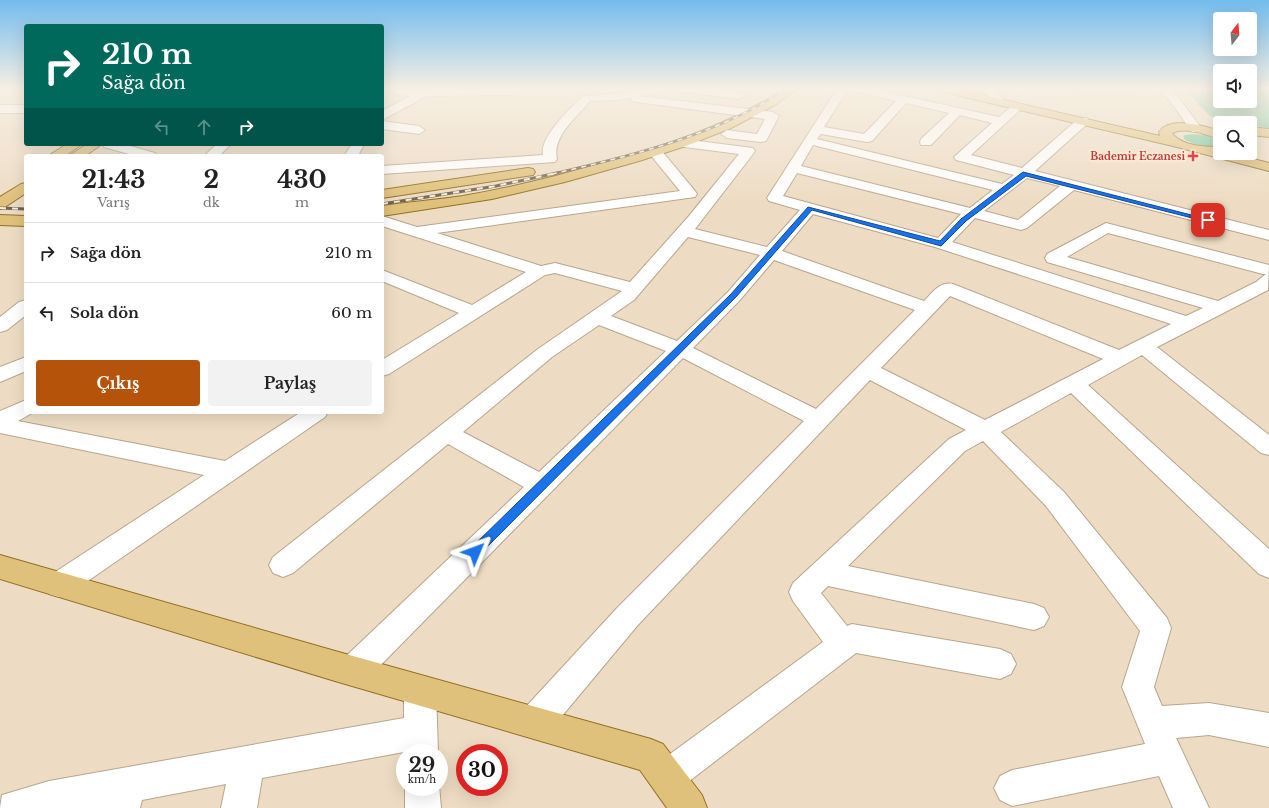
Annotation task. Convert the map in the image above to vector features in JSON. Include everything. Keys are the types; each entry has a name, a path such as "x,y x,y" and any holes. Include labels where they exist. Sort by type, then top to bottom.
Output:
{"main road":[{"path":"384,211 475,198 569,177 656,153 723,127"},
{"path":"1107,127 1269,167"},
{"path":"1139,127 1168,130 1175,128 1213,128"},
{"path":"1200,129 1213,133"},
{"path":"1168,130 1166,132 1166,136 1175,143"},
{"path":"1257,132 1269,133"},
{"path":"1257,139 1269,138"},
{"path":"59,154 73,146"},
{"path":"79,154 93,146"},
{"path":"1206,151 1213,152"},
{"path":"1257,157 1269,162"},
{"path":"384,194 527,172 566,163"},
{"path":"2,197 24,175"},
{"path":"2,197 24,188"},
{"path":"2,197 24,201"},
{"path":"0,220 24,221"},
{"path":"0,567 651,756 689,808"}],"street":[{"path":"395,127 419,130"},
{"path":"384,170 550,159 548,155 550,142 563,127"},
{"path":"712,132 761,138 767,127"},
{"path":"820,127 774,198 941,244 1188,323"},
{"path":"814,136 867,138 878,127"},
{"path":"926,142 941,127"},
{"path":"995,127 961,157 1269,235"},
{"path":"941,244 963,220 1025,174 1077,127"},
{"path":"814,136 1005,189"},
{"path":"283,565 545,353 628,296 685,231 748,151 682,143"},
{"path":"116,146 143,154"},
{"path":"213,154 223,146"},
{"path":"384,238 408,230 690,194 656,153"},
{"path":"794,168 1021,225 1071,185"},
{"path":"352,670 734,296 810,208"},
{"path":"384,222 540,271"},
{"path":"1220,306 1053,258 1106,228 1269,270"},
{"path":"685,231 771,253 927,308"},
{"path":"384,368 540,271 555,268 634,289"},
{"path":"384,276 473,312"},
{"path":"842,644 803,592 957,445 1120,358 1262,286 1269,279"},
{"path":"535,722 627,617 947,288 1120,358"},
{"path":"9,319 24,308"},
{"path":"597,317 680,349 820,420"},
{"path":"1144,346 1269,447"},
{"path":"384,352 402,356"},
{"path":"0,375 24,364"},
{"path":"868,370 985,430 1055,499 1156,628 1138,687 1152,724 1191,808"},
{"path":"1073,383 1269,566"},
{"path":"0,421 24,408"},
{"path":"59,585 314,414"},
{"path":"0,425 229,471"},
{"path":"446,433 542,485"},
{"path":"823,573 1034,617"},
{"path":"666,777 852,638 1000,664"},
{"path":"16,808 49,799 126,796 247,764 421,743 420,690"},
{"path":"1152,724 1209,720 1269,730"},
{"path":"1012,788 1168,757"},
{"path":"239,808 247,764"},
{"path":"422,796 423,808"}],"green space":[{"path":"1199,134 1208,136 1213,138 1213,147 1198,145 1185,140 1183,136"}],"railway":[{"path":"552,174 642,152 714,127"},
{"path":"384,204 496,186 557,173"},
{"path":"0,208 24,209"}],"place":[{"name":"Bademir Eczanesi","path":"1193,156"}],"route":[{"path":"475,552 734,296 810,208 941,244 963,220 1025,174 1208,220"}]}
